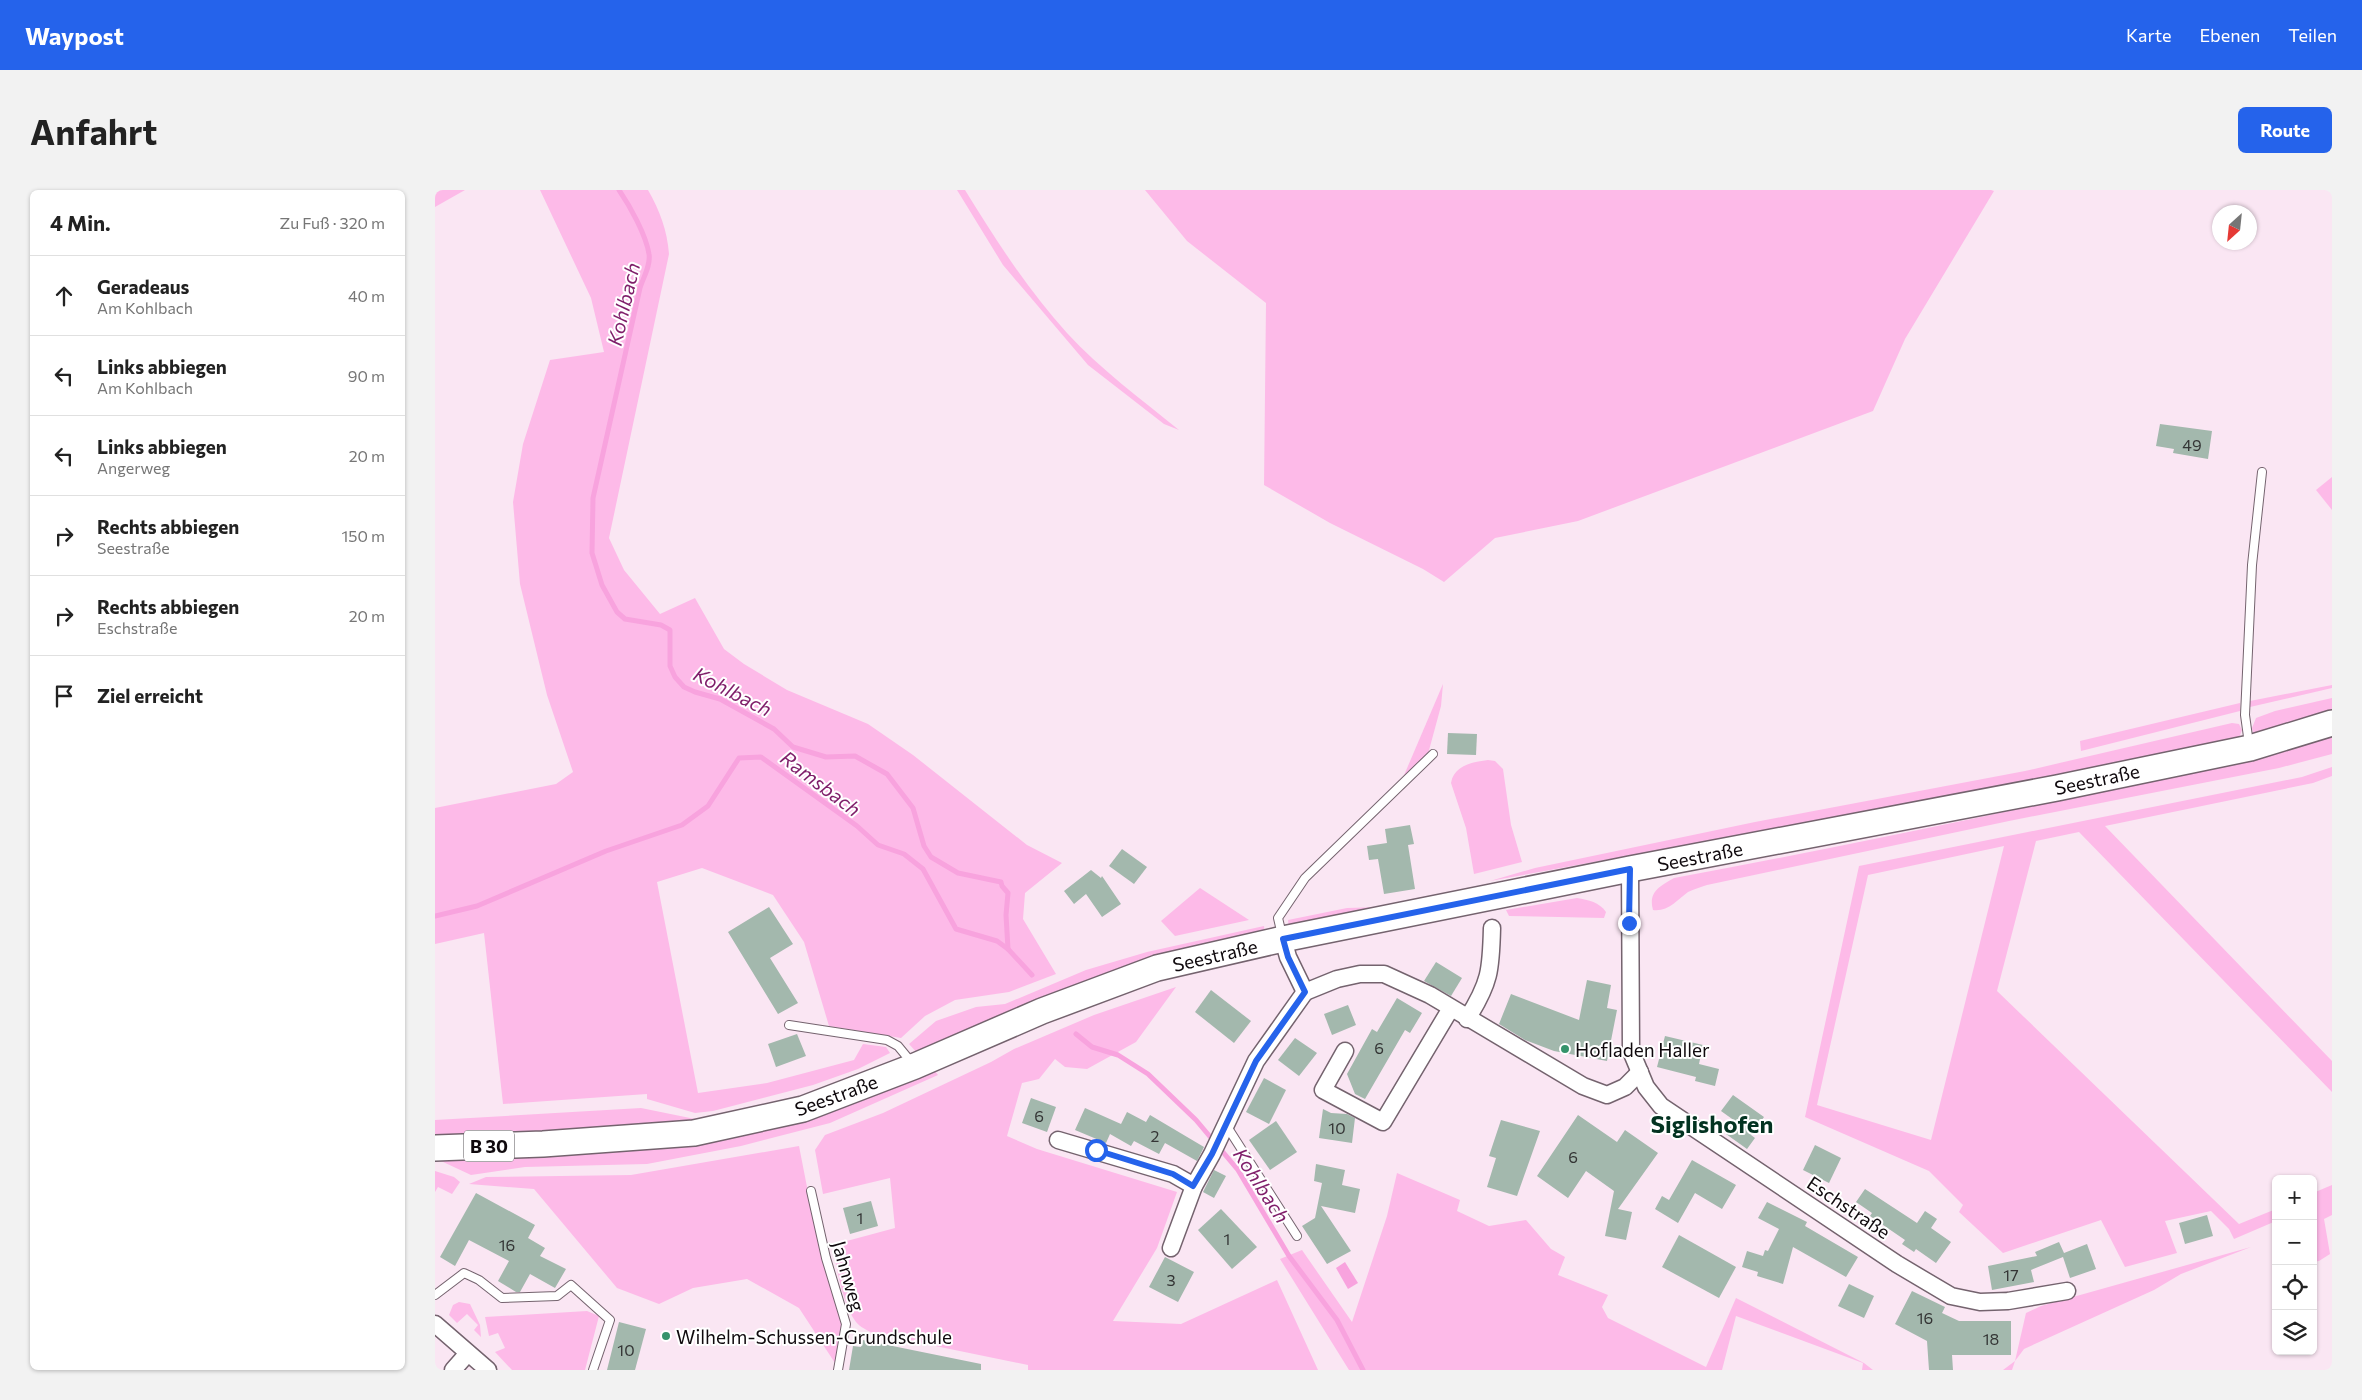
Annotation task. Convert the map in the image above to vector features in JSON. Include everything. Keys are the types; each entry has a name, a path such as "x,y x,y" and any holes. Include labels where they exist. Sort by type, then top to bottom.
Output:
{"main road":[{"name":"Seestraße","path":"435,1148 543,1144 694,1133 803,1109 915,1066 1043,1011 1157,968 1283,939 1630,869 2057,788 2250,748 2332,724"}],"street":[{"name":"Eschstraße","path":"1630,869 1631,1051 1646,1087 1661,1106 1905,1268 1951,1296 1980,1302 2008,1301 2067,1291"},
{"path":"1467,1019 1481,998 1491,970 1491,928"},
{"path":"1283,939 1288,957 1305,992"},
{"path":"1171,1248 1193,1186 1212,1154 1256,1061 1305,992 1337,979 1360,974 1384,974 1430,995 1467,1019 1583,1086 1607,1095 1625,1087 1639,1072"},
{"path":"1345,1051 1323,1090 1383,1122 1451,1008"},
{"path":"1058,1140 1173,1174 1193,1186"},
{"path":"435,1324 459,1364 489,1370"}],"lane":[{"path":"2250,748 2245,715 2252,565 2262,472"},
{"path":"1283,939 1278,918 1305,878 1433,754"},
{"path":"789,1025 887,1040 898,1046 915,1066"},
{"path":"1224,1130 1297,1236"},
{"name":"Jahnweg","path":"811,1191 825,1258 847,1324 838,1370"},
{"path":"435,1295 463,1273 479,1280 502,1298 557,1296 571,1285 610,1320 593,1370"}],"shaded area":[{"path":"435,190 465,190 435,207"},
{"path":"540,190 648,190 656,205 667,237 669,254 609,538 624,570 660,614 695,598 724,649 744,664 787,690 868,724 913,755 1027,845 1062,863 1025,893 1023,919 1056,974 1009,992 955,1000 925,1016 901,1038 829,1026 804,942 773,895 702,868 657,882 698,1093 767,1083 854,1060 863,1044 886,1047 890,1053 858,1069 813,1085 713,1111 695,1113 647,1099 647,1094 503,1104 484,933 435,944 435,808 556,784 573,772 547,695 520,584 513,502 523,444 550,360 604,352 591,298"},
{"path":"957,190 965,190 1025,282 1067,333 1107,371 1179,430 1164,424 1088,365 1003,265"},
{"path":"1145,190 1994,191 1905,339 1873,411 1578,521 1495,538 1444,582 1423,569 1330,523 1264,485 1266,303 1187,241"},
{"path":"2332,477 2332,510 2316,490"},
{"path":"1443,684 1441,706 1428,754 1399,787"},
{"path":"2332,685 2332,688 2250,707 2250,701"},
{"path":"2332,698 2332,715 2258,734 2253,733 2252,728 2256,718 2275,711"},
{"path":"2240,703 2240,711 2081,751 2080,741"},
{"path":"2232,723 2239,724 2242,730 2238,740 2053,778 1490,881 1535,868 1755,822 2025,771"},
{"path":"2332,737 2332,754 2279,768 2009,821 1707,885 1688,892 1668,907 1653,910 1652,899 1656,890 1674,878 2004,812"},
{"path":"1488,760 1495,761 1503,769 1511,825 1522,862 1474,874 1466,828 1451,783 1460,768 1470,763"},
{"path":"2332,767 2332,776 2313,783 2105,826 2332,1061 2332,1092 2079,832 2036,841 1997,991 2239,1224 2272,1211 2272,1223 2234,1239 2229,1229 2211,1211 2165,1221 2177,1253 2125,1267 2101,1220 2003,1253 1959,1212 1963,1205 1929,1171 1805,1117 1859,866 2302,777","holes":["2004,846 1931,1140 1817,1105 1868,875"]},
{"path":"1200,888 1249,920 1175,936 1161,921"},
{"path":"1577,898 1600,906 1606,912 1604,918 1509,916 1506,910"},
{"path":"1381,907 1289,928 1288,920 1347,908"},
{"path":"1264,926 1265,934 918,1054 909,1044 936,1021 976,1007 1005,1004 1086,970 1147,952"},
{"path":"1176,987 1136,1042 1087,1069 1065,1067 1055,1059 1039,1079 1022,1083 1007,1136 1037,1149 1177,1192 1157,1248 1113,1321 1181,1324 1277,1280 1318,1370 1028,1370 1028,1365 872,1333 858,1324 851,1314 844,1296 832,1245 895,1228 890,1178 823,1194 815,1150 825,1135 883,1113 991,1062 1014,1049 1094,1015"},
{"path":"935,1071 938,1075 830,1123 741,1146 647,1164 525,1167 471,1175 441,1161 624,1151 702,1142 847,1106"},
{"path":"641,1108 700,1120 653,1127 435,1138 435,1120"},
{"path":"799,1146 816,1233 843,1325 835,1363 799,1308 747,1279 693,1288 659,1304 617,1288 534,1189 469,1184 486,1177 631,1175"},
{"path":"435,1171 454,1177 460,1182 452,1194 438,1187 435,1192"},
{"path":"1397,1173 1460,1200 1457,1211 1489,1226 1526,1220 1551,1249 1565,1257 1558,1275 1608,1295 1602,1307 1608,1318 1706,1367 1736,1298 1864,1363 1873,1370 1862,1370 1863,1363 1736,1316 1722,1370 1349,1370 1280,1259 1302,1250 1352,1322 1387,1216"},
{"path":"2332,1185 2332,1215 2324,1219 2330,1254 2317,1261 2317,1220 2317,1191"},
{"path":"2251,1247 2181,1274 2154,1290 2024,1349 2015,1361 2026,1313 2041,1306"},
{"path":"1345,1262 1358,1283 1348,1289 1336,1268"},
{"path":"459,1302 470,1304 480,1325 481,1337 474,1330 478,1325 467,1314 457,1323 449,1315 453,1305"},
{"path":"587,1311 599,1316 585,1370 512,1370 495,1352 505,1348 498,1333 489,1336 485,1317"},
{"path":"2015,1361 2012,1370 2003,1370"}],"building":[{"path":"2160,424 2212,431 2208,459 2173,453 2174,449 2156,446"},
{"path":"1448,733 1477,734 1476,755 1447,754"},
{"path":"1410,825 1414,844 1408,845 1415,889 1384,894 1378,859 1369,860 1367,846 1387,843 1385,829"},
{"path":"1122,849 1147,867 1134,884 1109,866"},
{"path":"1091,870 1101,878 1102,876 1121,904 1102,917 1086,894 1074,904 1064,891"},
{"path":"769,907 793,944 770,958 798,1003 778,1014 728,932"},
{"path":"1436,962 1462,978 1451,996 1424,981"},
{"path":"1587,980 1611,985 1607,1008 1617,1010 1607,1061 1554,1051 1525,1040 1499,1024 1511,994 1579,1020"},
{"path":"1211,990 1251,1021 1234,1043 1195,1012"},
{"path":"1397,998 1422,1013 1410,1033 1405,1030 1365,1099 1355,1094 1347,1074 1372,1029 1377,1032"},
{"path":"1348,1005 1356,1025 1332,1035 1324,1014"},
{"path":"797,1034 806,1056 776,1067 768,1044"},
{"path":"1665,1036 1703,1045 1699,1064 1719,1069 1715,1086 1695,1081 1696,1077 1657,1067"},
{"path":"1295,1038 1317,1053 1299,1076 1278,1060"},
{"path":"1264,1078 1286,1090 1269,1124 1246,1112"},
{"path":"1733,1095 1764,1117 1751,1135 1755,1138 1747,1149 1726,1134 1735,1121 1721,1111"},
{"path":"1031,1098 1056,1107 1047,1132 1022,1123"},
{"path":"1085,1108 1121,1124 1127,1112 1146,1122 1150,1115 1204,1147 1197,1161 1165,1143 1159,1154 1134,1141 1131,1146 1110,1134 1106,1143 1075,1130"},
{"path":"1323,1109 1331,1113 1347,1114 1355,1118 1352,1143 1319,1138"},
{"path":"1578,1115 1617,1142 1625,1130 1658,1153 1618,1209 1632,1212 1626,1240 1605,1236 1614,1191 1586,1171 1568,1198 1537,1176"},
{"path":"1501,1120 1540,1131 1517,1196 1487,1187 1496,1158 1489,1156"},
{"path":"1276,1121 1297,1152 1270,1170 1249,1140"},
{"path":"1815,1145 1841,1158 1829,1183 1803,1170"},
{"path":"1692,1160 1736,1185 1722,1209 1695,1193 1678,1223 1655,1209 1662,1196 1669,1200"},
{"path":"1316,1164 1345,1170 1342,1185 1360,1189 1355,1213 1321,1206 1351,1251 1327,1264 1302,1226 1315,1218 1322,1183 1314,1181"},
{"path":"1214,1170 1226,1176 1214,1198 1203,1192"},
{"path":"1865,1189 1917,1223 1925,1211 1937,1219 1931,1228 1951,1242 1936,1263 1916,1249 1914,1252 1902,1244 1905,1240 1870,1216 1872,1213 1856,1202"},
{"path":"476,1193 535,1225 528,1238 545,1248 540,1256 566,1269 555,1288 530,1274 520,1292 516,1292 498,1281 509,1261 469,1240 455,1266 440,1257"},
{"path":"871,1201 878,1226 850,1234 843,1208"},
{"path":"1767,1202 1807,1222 1805,1226 1858,1257 1846,1277 1793,1247 1783,1284 1757,1276 1758,1272 1742,1267 1747,1251 1763,1256 1765,1250 1768,1251 1779,1229 1758,1218"},
{"path":"1221,1209 1257,1247 1232,1269 1198,1230"},
{"path":"2207,1215 2213,1236 2185,1244 2179,1223"},
{"path":"1679,1235 1736,1267 1719,1298 1662,1267"},
{"path":"2059,1242 2064,1253 2087,1244 2096,1269 2070,1278 2063,1257 2031,1270 2034,1282 1992,1290 1988,1266 2037,1256 2035,1252"},
{"path":"1165,1257 1194,1272 1178,1302 1149,1287"},
{"path":"1849,1284 1874,1296 1864,1318 1838,1306"},
{"path":"1912,1291 1945,1307 1942,1313 1959,1321 2011,1321 2011,1355 1952,1355 1953,1370 1929,1370 1927,1341 1895,1324"},
{"path":"619,1322 646,1329 635,1370 607,1370"},
{"path":"863,1340 981,1364 981,1370 849,1370 853,1346 861,1347"}],"waterway":[{"name":"Kohlbach","path":"619,190 633,212 641,230 649,258 648,267 640,288 593,498 592,553 602,585 617,612 625,619 661,625 670,630 670,666 675,677 684,687 720,699 774,729 793,747 826,757 855,756 887,774 913,808 924,846 931,857 958,873 1001,882 1008,893 1006,915 1008,949 1032,975"},
{"name":"Ramsbach","path":"435,916 477,906 606,851 682,825 708,806 739,758 761,757 857,826 878,845 904,854 923,869 956,929 997,941 1008,949"},
{"name":"Kohlbach","path":"1076,1034 1092,1047 1118,1055 1148,1074 1196,1120 1238,1170 1289,1256 1337,1320 1363,1370"}],"place":[{"name":"Hofladen Haller","path":"1565,1049"},
{"name":"Wilhelm-Schussen-Grundschule","path":"666,1336"}],"district":[{"name":"Siglishofen","path":"1712,1123"}],"route":[{"path":"1096,1150 1173,1174 1193,1186 1212,1154 1256,1061 1305,992 1288,957 1283,939 1630,869 1629,923"}]}
